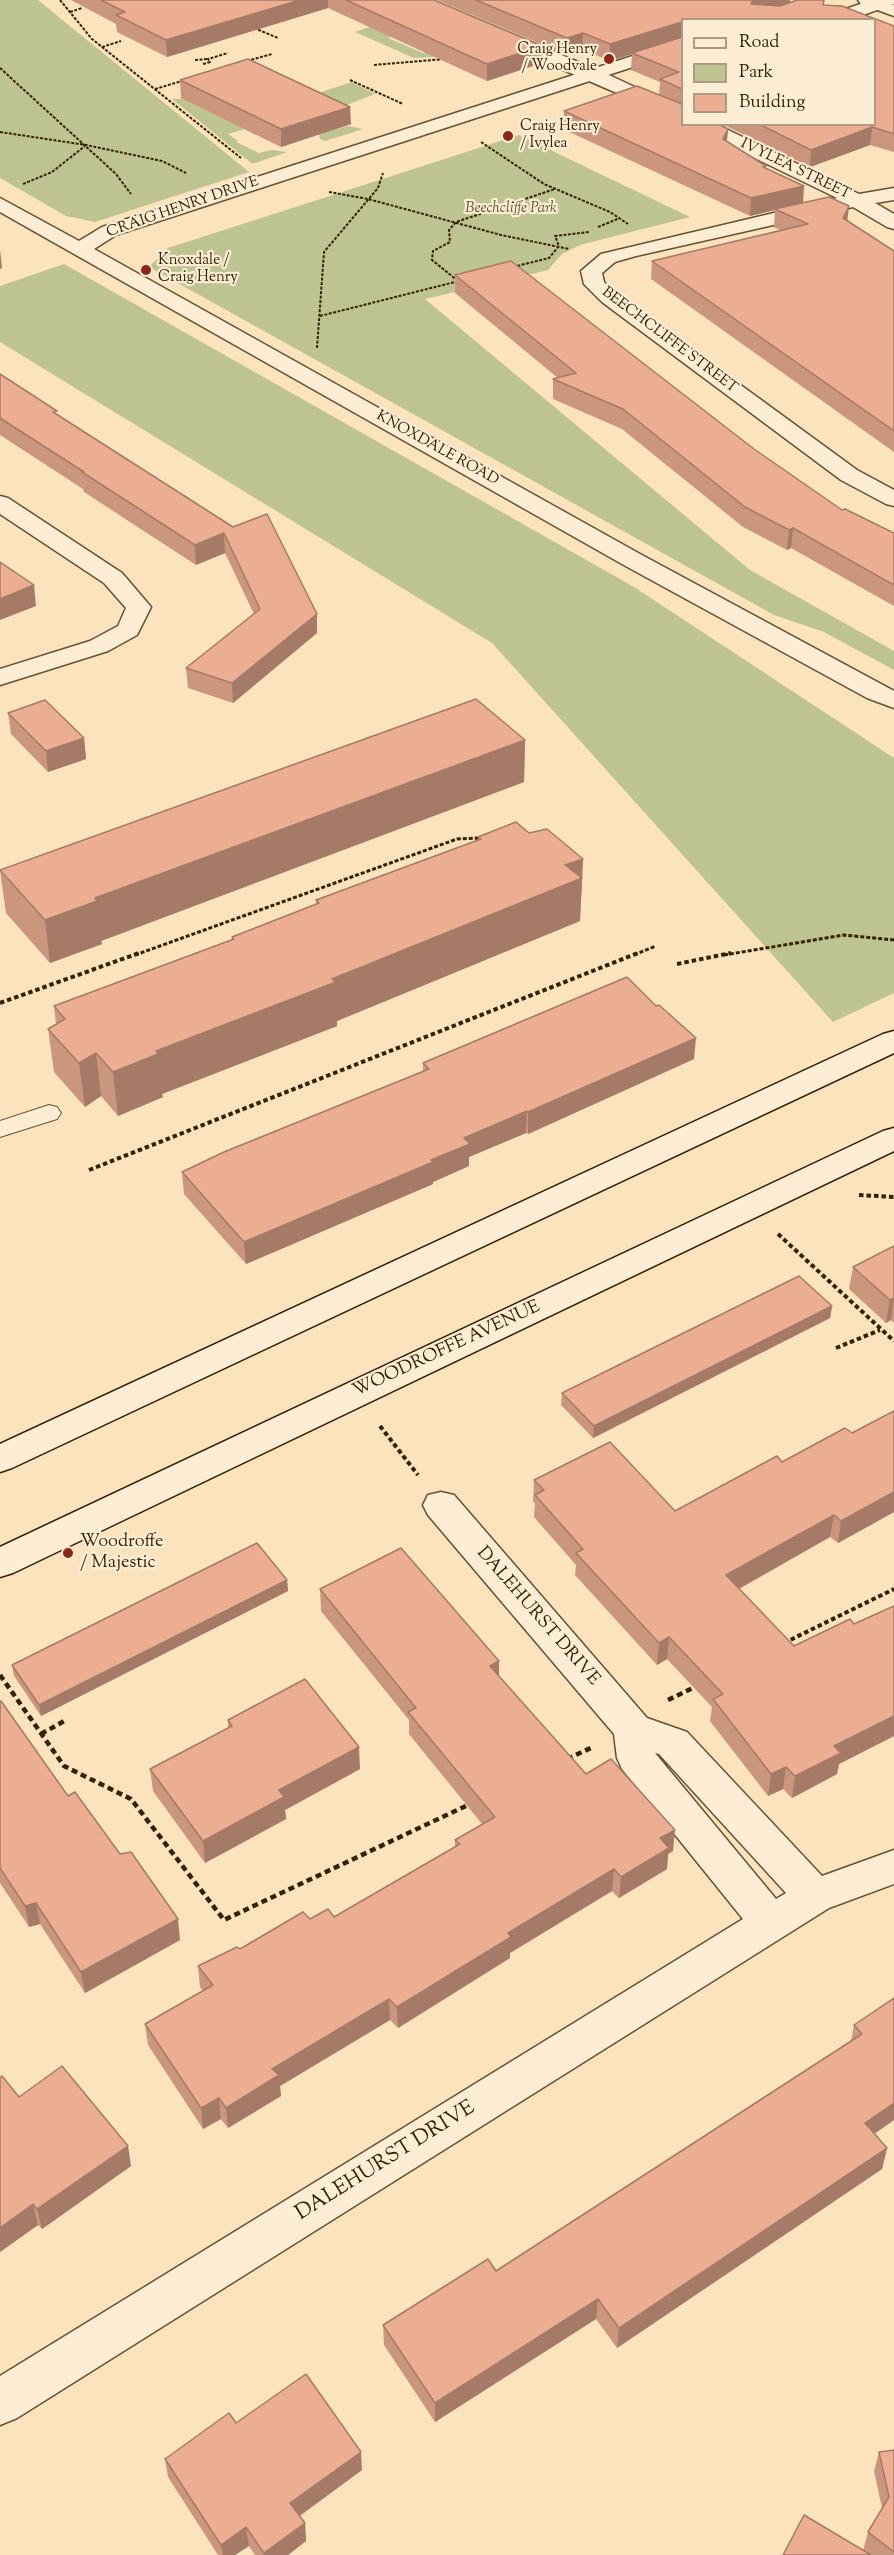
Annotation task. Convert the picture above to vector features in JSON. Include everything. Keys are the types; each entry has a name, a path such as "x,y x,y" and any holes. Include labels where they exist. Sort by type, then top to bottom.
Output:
{"street":[{"path":"416,0 592,74 681,116"},
{"path":"837,18 882,4"},
{"name":"CRAIG HENRY DRIVE","path":"80,249 109,231 681,45"},
{"path":"591,98 653,78"},
{"name":"IVYLEA STREET","path":"704,126 856,200 894,222"},
{"name":"IVYLEA STREET","path":"856,200 894,194"},
{"name":"BEECHCLIFFE STREET","path":"856,200 658,244 608,258 591,271 594,284 609,298 849,475 894,499"},
{"name":"KNOXDALE ROAD","path":"0,204 194,315 888,700"},
{"name":"CRAIG HENRY DRIVE","path":"80,249 126,245"},
{"path":"0,502 113,578 139,607 128,630 99,646 0,677"},
{"path":"0,1460 894,1041"},
{"name":"WOODROFFE AVENUE","path":"0,1563 894,1138"},
{"name":"DALEHURST DRIVE","path":"441,1505 628,1723"},
{"path":"628,1723 673,1743 815,1896"},
{"path":"628,1723 636,1758 771,1923"},
{"name":"DALEHURST DRIVE","path":"0,2402 815,1896 894,1867"}],"lane":[{"path":"0,1129 49,1113"}],"path":[{"path":"60,0 92,39 252,167 253,174 264,180"},
{"path":"70,12 82,8"},
{"path":"250,26 278,38"},
{"path":"374,65 450,59 508,39"},
{"path":"102,47 121,41"},
{"path":"195,60 228,53"},
{"path":"242,63 272,54"},
{"path":"203,64 210,62 208,59"},
{"path":"0,68 116,174 133,198"},
{"path":"154,89 183,80"},
{"path":"350,80 413,108"},
{"path":"0,132 86,146 162,162 185,172 195,172"},
{"path":"474,136 489,149 555,189 610,212 658,244"},
{"path":"19,186 52,172 86,146"},
{"path":"317,351 324,252 378,188 384,176 384,165"},
{"path":"458,281 432,260 433,251 450,242 449,230 456,222 555,189"},
{"path":"324,192 368,199 608,258"},
{"path":"559,246 555,236 590,232 620,218"},
{"path":"503,270 549,258 559,246"},
{"path":"320,316 470,278"},
{"path":"0,1003 457,839 480,838"},
{"path":"677,964 766,946 844,935 894,940"},
{"path":"89,1170 656,946"},
{"path":"849,1194 894,1197"},
{"path":"775,1231 894,1341"},
{"path":"836,1348 880,1330"},
{"path":"380,1426 441,1505"},
{"path":"779,1645 894,1589"},
{"path":"0,1675 64,1766 131,1799 224,1920 472,1803"},
{"path":"559,1762 664,1702 706,1681"},
{"path":"41,1734 66,1720"}],"green space":[{"path":"0,0 38,0 249,172 95,222 66,216 0,178"},
{"path":"386,21 398,34 388,38 423,53 430,51 454,56 414,58 355,32"},
{"path":"352,82 375,94 313,118 337,129 348,126 363,129 325,141 320,139 319,133 269,131 255,135 245,129 228,134 238,141 236,142 259,153 272,150 287,152 255,163 251,163 172,99 312,95"},
{"name":"Beechcliffe Park","path":"519,135 690,217 580,245 562,254 548,270 425,299 750,570 894,651 894,670 824,632 774,615 149,267 168,248"},
{"path":"64,264 634,587 894,758 894,993 833,1022 492,643 0,342 0,286"}],"building":[{"path":"101,0 300,0 166,40 116,15 125,12"},
{"path":"346,0 434,0 542,46 487,64"},
{"path":"476,0 753,0 751,4 780,6 797,0 824,0 823,5 842,6 873,18 681,18 681,22 610,44 583,33 567,38"},
{"path":"876,19 894,26 894,134 872,127 811,150 763,126 876,126"},
{"path":"681,37 681,89 660,79 679,72 632,53"},
{"path":"248,59 350,107 281,129 180,80"},
{"path":"637,86 681,104 681,126 722,126 728,129 723,139 766,166 763,167 804,186 751,198 564,111"},
{"path":"829,197 849,206 843,218 894,251 894,431 652,261 808,224 775,209"},
{"path":"511,261 754,449 842,510 845,509 894,533 894,585 793,528 789,530 745,507 623,409 553,379 576,373 455,275"},
{"path":"0,374 57,411 53,412 233,527 267,514 317,614 232,683 186,668 260,609 224,533 195,545 0,418"},
{"path":"0,562 34,585 0,599"},
{"path":"476,699 525,740 95,898 97,901 45,920 0,870"},
{"path":"45,700 84,738 46,751 8,713"},
{"path":"516,822 529,833 547,829 583,859 565,865 582,878 332,979 336,982 156,1051 158,1054 113,1072 96,1053 79,1063 48,1029 65,1019 54,1006 234,939 232,937 319,903 316,900 481,839 478,837"},
{"path":"627,977 656,1006 659,1005 696,1038 464,1138 470,1144 431,1160 433,1162 244,1242 182,1172 224,1152 429,1069 423,1063"},
{"path":"894,1246 894,1298 890,1300 853,1267"},
{"path":"799,1276 832,1306 594,1426 562,1393"},
{"path":"894,1411 894,1492 841,1521 834,1515 726,1575 794,1646 850,1619 854,1624 894,1606 894,1716 834,1746 841,1753 795,1776 786,1767 771,1774 713,1699 723,1694 669,1637 659,1643 576,1553 583,1549 535,1495 544,1490 534,1480 610,1442 675,1511 777,1456 782,1462 845,1428 852,1433"},
{"path":"257,1543 287,1580 39,1705 12,1665"},
{"path":"401,1548 499,1661 490,1666 586,1774 611,1759 675,1830 660,1838 669,1848 621,1877 614,1869 508,1933 511,1937 397,2007 389,1999 272,2069 279,2075 226,2108 219,2098 201,2108 145,2024 213,1985 198,1966 237,1947 240,1949 303,1912 310,1919 328,1909 334,1917 460,1844 455,1840 495,1817 408,1712 416,1708 320,1589"},
{"path":"305,1679 359,1747 279,1790 284,1797 203,1841 150,1769 232,1726 228,1720"},
{"path":"1,1701 68,1796 75,1792 120,1854 131,1852 178,1919 81,1972 36,1903 25,1906 0,1868"},
{"path":"894,1998 894,2103 865,2123 887,2148 619,2328 598,2299 435,2403 383,2325 488,2259 496,2271 862,2034 854,2025"},
{"path":"62,2066 128,2146 37,2209 33,2204 0,2228 0,2078 2,2076 19,2097"},
{"path":"306,2374 361,2452 290,2503 305,2523 264,2553 246,2527 221,2545 165,2459 229,2413 236,2423"},
{"path":"894,2450 894,2552 868,2532 889,2497 879,2452"},
{"path":"804,2515 871,2555 783,2555"}],"place":[{"name":"Craig Henry / Woodvale","path":"609,59"},
{"name":"Craig Henry / Ivylea","path":"508,136"},
{"name":"Knoxdale / Craig Henry","path":"146,270"},
{"name":"Woodroffe / Majestic","path":"68,1553"}]}
